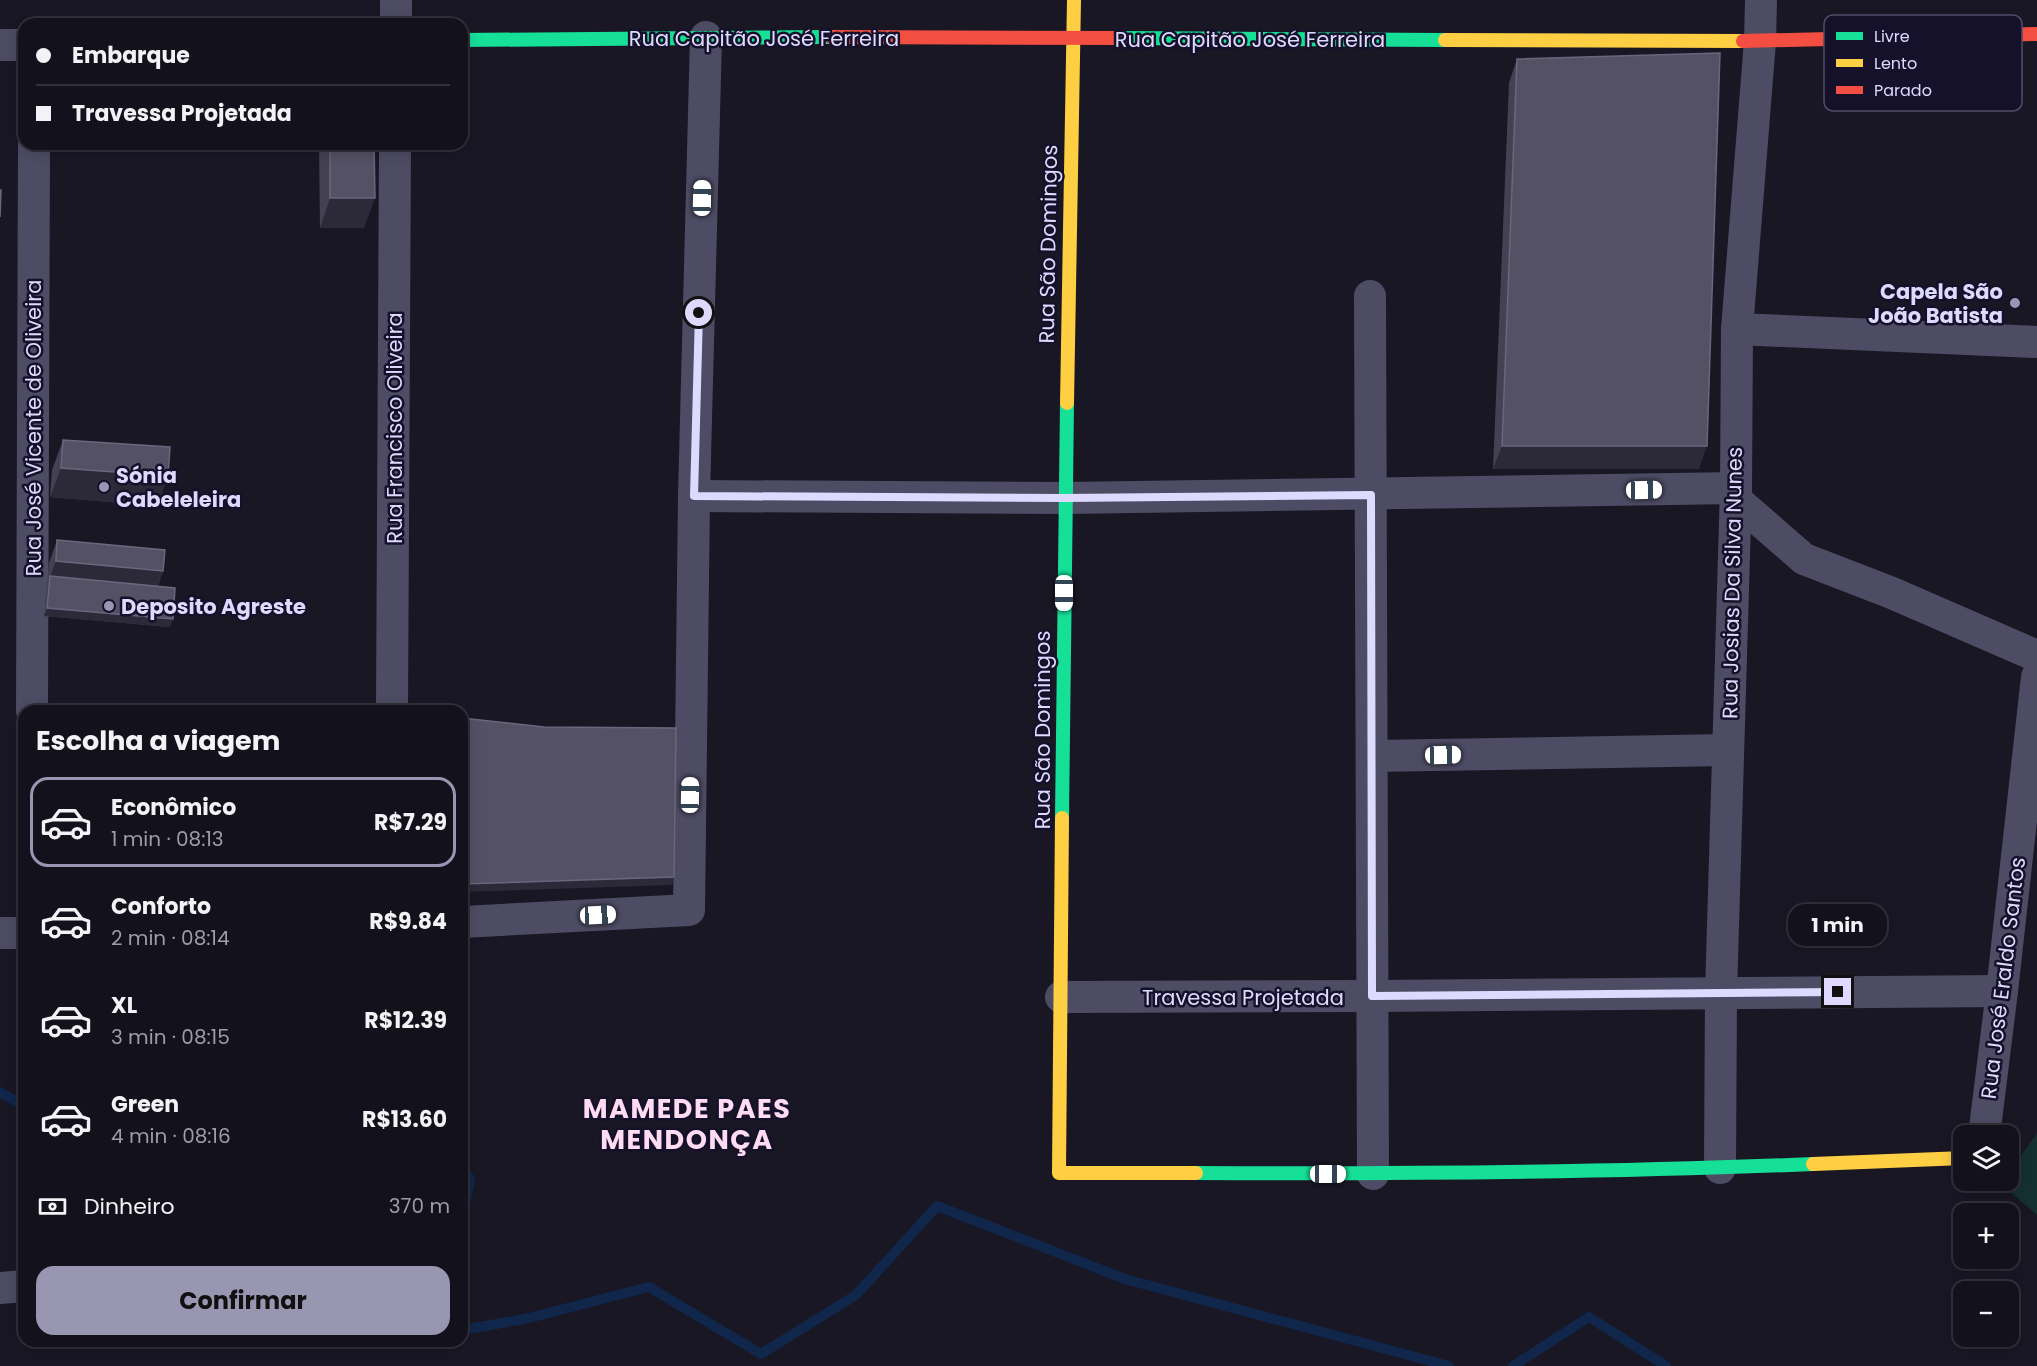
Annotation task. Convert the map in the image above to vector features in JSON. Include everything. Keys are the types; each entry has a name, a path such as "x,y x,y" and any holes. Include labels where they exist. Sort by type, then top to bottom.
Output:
{"street":[{"path":"396,0 396,18"},
{"name":"Rua São Domingos","path":"1074,0 1065,498 1059,1173 1373,1174"},
{"name":"Rua Josias Da Silva Nunes","path":"1720,1168 1720,993 1735,494 1737,330 1760,41 1761,0"},
{"name":"Rua Capitão José Ferreira","path":"2022,34 2037,34"},
{"path":"468,922 689,910 694,496 706,38"},
{"name":"Rua Capitão José Ferreira","path":"468,40 706,38 1824,39"},
{"path":"0,45 18,45"},
{"name":"Rua José Vicente de Oliveira","path":"32,705 34,150"},
{"name":"Rua Francisco Oliveira","path":"392,705 395,150"},
{"path":"1370,296 1373,1174 1720,1168 1953,1158"},
{"path":"1737,330 2037,342"},
{"path":"694,496 1065,498 1735,494 1804,560 1892,593 2037,656"},
{"name":"Rua José Eraldo Santos","path":"1985,1125 2037,677"},
{"path":"1372,756 1728,750"},
{"path":"0,933 18,933"},
{"name":"Travessa Projetada","path":"1061,997 2002,991"},
{"path":"0,1288 18,1286"}],"green space":[{"path":"2037,1133 2037,1215 2009,1191 2019,1191 2019,1159"}],"building":[{"path":"1720,53 1707,446 1502,446 1517,59"},
{"path":"330,150 374,150 375,198 330,198"},
{"path":"63,440 170,447 168,476 61,468"},
{"path":"57,540 165,550 163,571 56,561"},
{"name":"Deposito Agreste","path":"50,576 175,588 173,619 47,608"},
{"path":"468,719 544,727 676,728 674,877 468,884"}],"waterway":[{"path":"0,1092 18,1102"},
{"path":"468,1176 470,1179 468,1189"},
{"path":"468,1329 525,1319 649,1287 761,1354 856,1295 937,1206 1125,1279 1449,1366"},
{"path":"1513,1366 1589,1317 1666,1366"}],"traffic: fast":[{"path":"468,40 831,37"},
{"path":"1121,38 1445,40"},
{"path":"1062,818 1067,403"},
{"path":"1196,1173 1504,1172 1813,1164"}],"traffic: slow":[{"path":"1067,403 1074,0"},
{"path":"1445,40 1743,41"},
{"path":"1062,818 1059,1173 1196,1173"},
{"path":"1813,1164 1953,1158"}],"traffic: jam":[{"path":"2022,34 2037,34"},
{"path":"831,37 1121,38"},
{"path":"1743,41 1824,39"}],"place":[{"name":"Capela São João Batista","path":"2015,303"},
{"name":"Sónia Cabeleleira","path":"104,487"},
{"name":"Deposito Agreste","path":"109,606"}],"district":[{"name":"MAMEDE PAES MENDONÇA","path":"687,1124"}],"route":[{"path":"699,313 694,496 1065,498 1371,495 1372,996 1838,992"}]}
